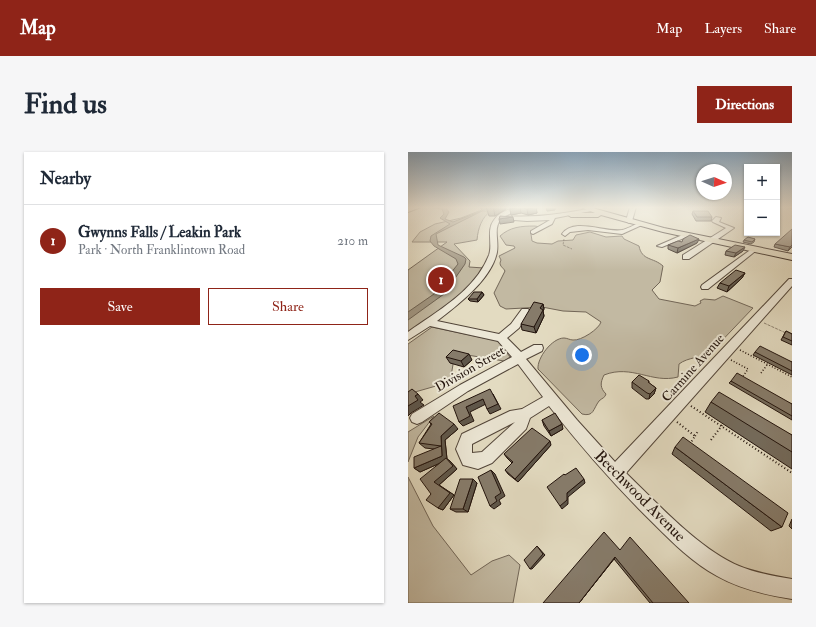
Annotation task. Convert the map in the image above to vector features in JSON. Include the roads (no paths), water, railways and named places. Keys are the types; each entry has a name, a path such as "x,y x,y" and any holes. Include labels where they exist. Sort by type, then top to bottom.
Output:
{"main road":[{"path":"658,228 792,257"}],"street":[{"path":"408,337 470,290 483,273 493,253 494,228"},
{"path":"533,232 539,228"},
{"path":"588,228 625,232 633,228"},
{"path":"565,231 588,228"},
{"path":"686,257 731,228"},
{"path":"660,246 687,235"},
{"path":"705,287 754,249"},
{"name":"Carmine Avenue","path":"615,474 792,281"},
{"path":"428,322 501,338 515,326 526,311"},
{"name":"Beechwood Avenue","path":"501,338 520,358 593,450 615,474 634,494 697,551 716,565 747,580 769,586 792,589"},
{"name":"Division Street","path":"417,418 464,388 538,348"},
{"path":"524,415 552,398"}],"place":[{"name":"Gwynns Falls / Leakin Park","path":"441,280"}]}
